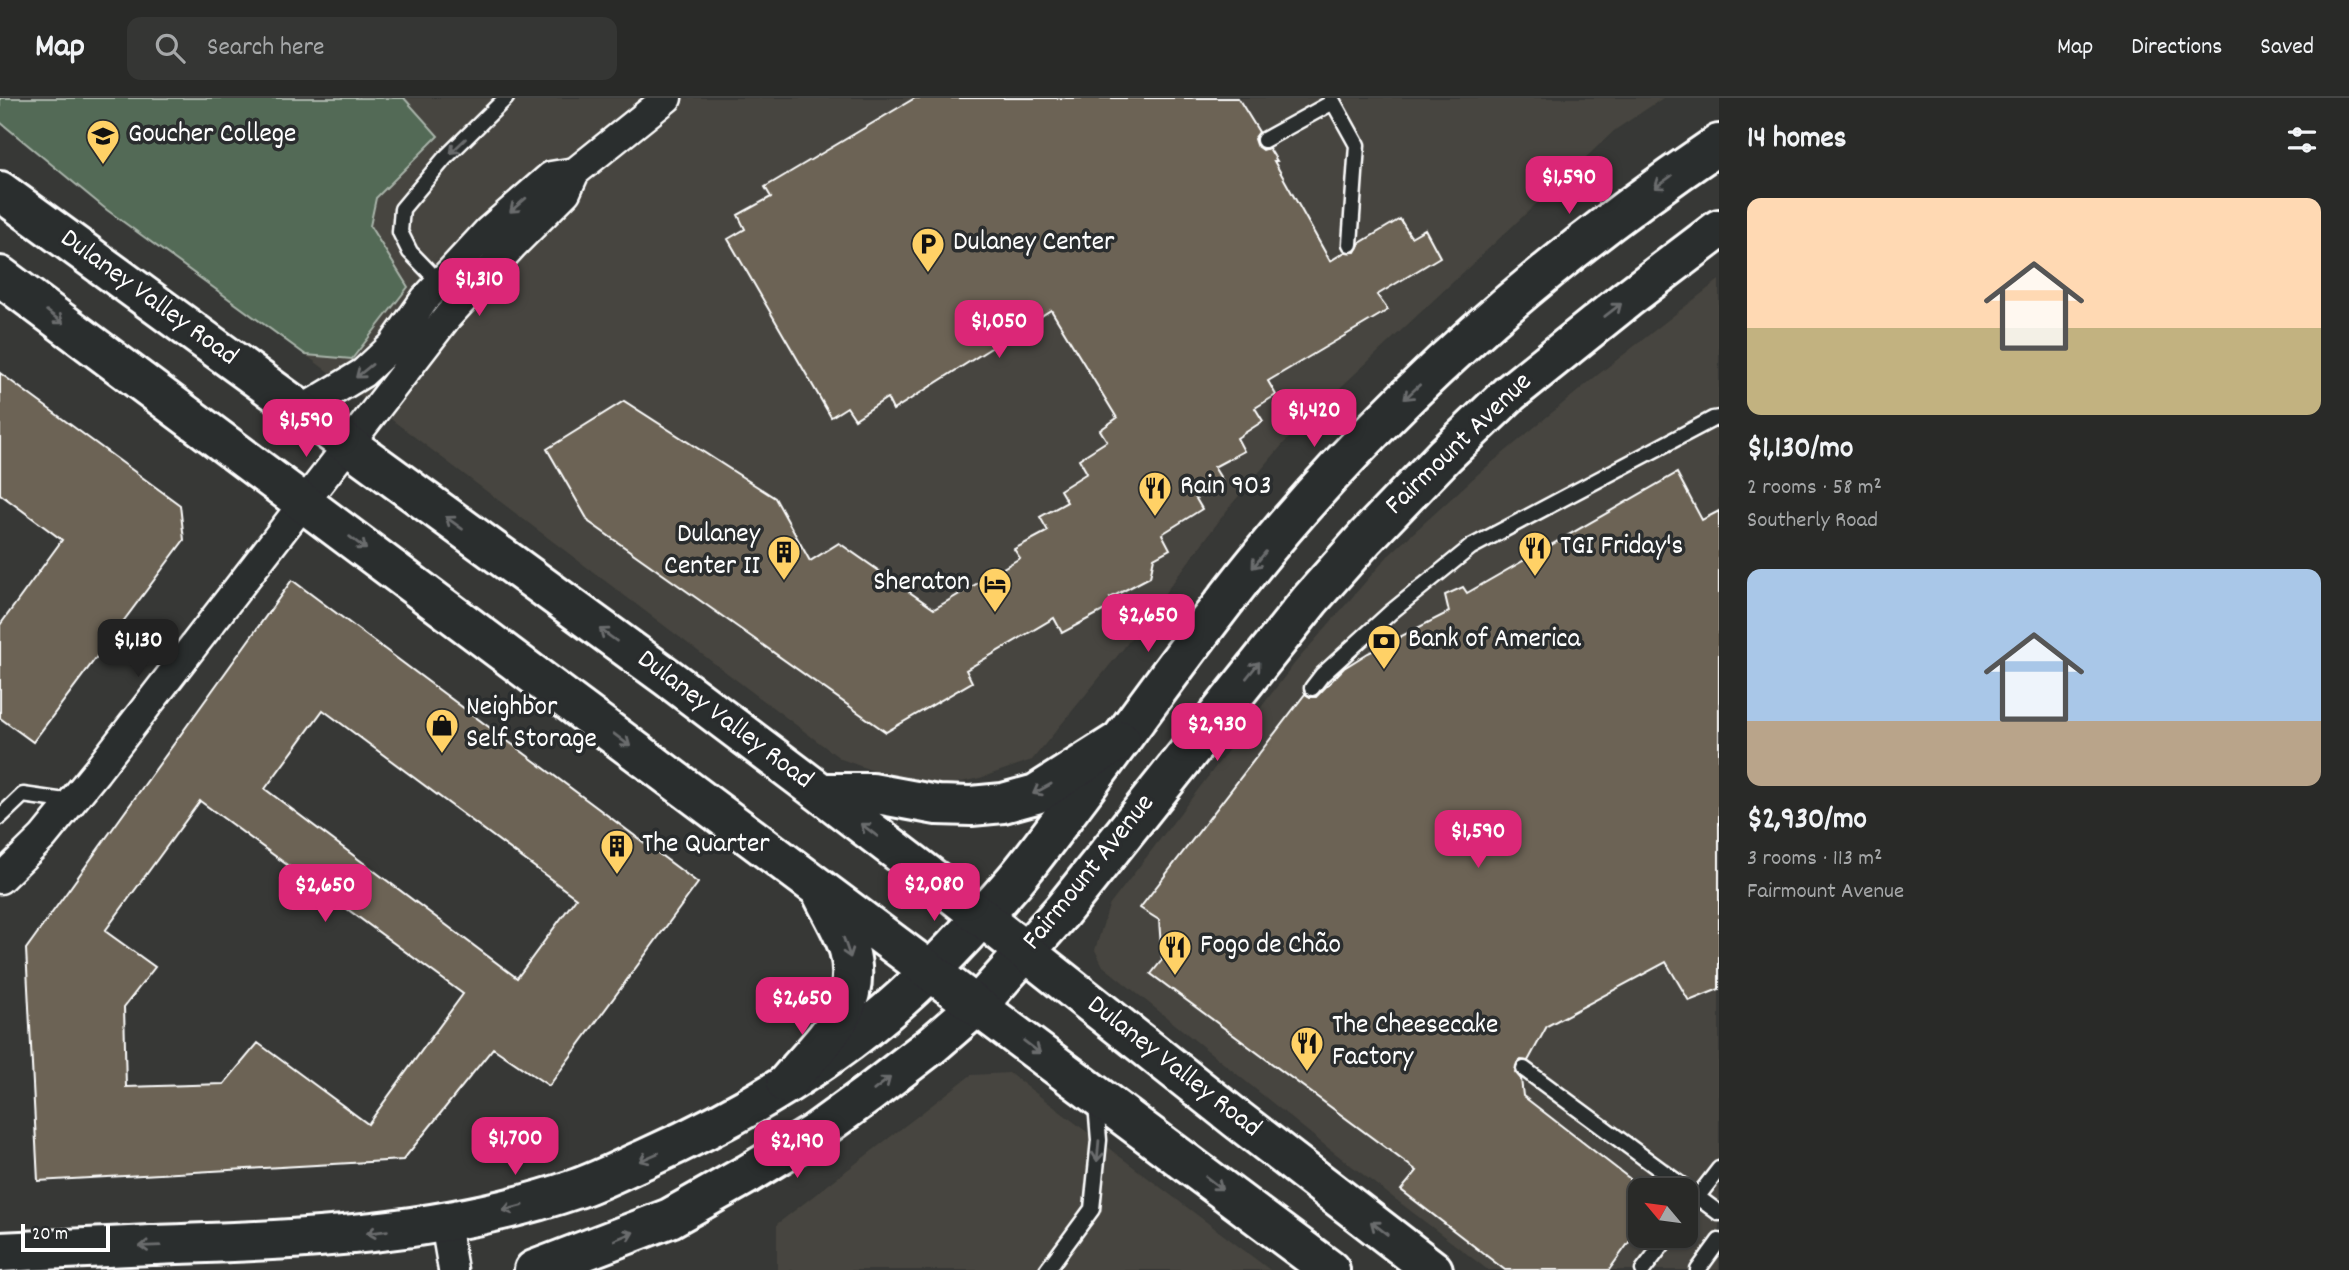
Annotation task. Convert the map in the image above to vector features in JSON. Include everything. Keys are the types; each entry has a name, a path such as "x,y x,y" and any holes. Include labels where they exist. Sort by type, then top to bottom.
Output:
{"main road":[{"name":"Fairmount Avenue","path":"0,1252 285,1240 362,1234 444,1223 512,1209 582,1187 698,1135 786,1084 898,1002 931,971 1017,877 1223,604 1281,532 1394,409 1472,337 1576,248 1719,144"},
{"name":"Dulaney Valley Road","path":"0,191 667,677 981,916 1238,1120 1433,1270"},
{"name":"Fairmount Avenue","path":"534,1270 670,1217 748,1174 812,1135 867,1095 977,1006 1062,911 1310,600 1366,537 1444,456 1510,393 1719,229"},
{"path":"0,276 1330,1270"},
{"path":"821,793 872,793 937,804 971,806 1003,803 1035,794 1121,740"},
{"path":"786,1084 844,1015 852,990 852,965 848,947 819,886"}],"street":[{"path":"0,879 43,837 72,802 448,316 566,192 575,172 667,98"},
{"path":"300,411 363,373 392,346 439,282 488,231 551,176 575,172"},
{"path":"444,1223 453,1270"}],"lane":[{"path":"439,282 410,252 400,232 402,209 444,159 506,98"},
{"path":"1264,140 1332,100 1357,145 1350,244"},
{"path":"1312,688 1322,675 1391,612 1471,547 1719,418"},
{"path":"0,817 23,795 72,802"},
{"path":"1524,1069 1672,1178"},
{"path":"1047,1270 1093,1209 1099,1140 1094,1093"},
{"path":"1719,1169 1698,1197 1719,1213"},
{"path":"1698,1270 1719,1241"},
{"path":"1643,1270 1660,1248"}],"shaded area":[{"path":"0,98 1663,98 1615,130 1284,443 1231,505 1123,649 1032,760 980,778 937,787 898,780 841,759 306,355 107,210 0,122"},
{"path":"1719,280 1719,1270 1488,1270 1327,1147 1103,966 1095,950 1109,906 1295,663 1388,556 1477,475 1595,377"},
{"path":"1009,1073 1270,1270 777,1270 777,1224 971,1075"}],"green space":[{"path":"0,98 404,98 438,136 376,198 370,226 408,287 352,359 306,355 107,210 0,122"}],"building":[{"path":"915,98 1238,98 1259,132 1254,139 1256,145 1263,150 1269,148 1330,261 1345,252 1355,252 1360,243 1400,219 1411,237 1425,229 1440,257 1377,295 1388,310 1268,381 1276,395 1255,408 1263,421 1237,438 1244,451 1214,467 1222,480 1195,497 1202,509 1162,534 1170,549 1154,558 1150,577 1110,598 1114,605 1062,633 1054,618 966,670 972,682 886,732 589,522 547,449 624,401 775,498 810,561 839,543 934,609 1020,558 1014,549 1048,531 1040,517 1067,502 1060,490 1087,473 1079,459 1107,441 1100,430 1117,418 1051,310 893,410 887,398 855,419 847,407 831,417 728,239 745,229 738,215 771,197 765,187"},
{"path":"0,373 180,505 184,540 33,742 0,718 0,625 62,540 0,494"},
{"path":"1677,473 1702,520 1719,511 1719,989 1689,1001 1666,962 1547,1026 1528,1061 1521,1060 1517,1063 1515,1072 1521,1079 1523,1096 1629,1178 1628,1244 1609,1270 1505,1270 1401,1190 1417,1171 1151,974 1162,960 1159,920 1140,908 1305,694 1316,697 1344,668 1449,612 1445,595 1463,587 1467,593"},
{"name":"The Quarter","path":"292,580 698,883 549,1086 493,1048 403,1160 38,1181 26,949","holes":["323,710 576,898 517,978 265,789","200,801 463,994 368,1124 258,1043 224,1084 126,1087 124,1007 155,967 105,931"]}],"place":[{"name":"Goucher College","path":"103,166"},
{"name":"Dulaney Center","path":"928,274"},
{"name":"Rain 903","path":"1155,518"},
{"name":"TGI Friday's","path":"1535,578"},
{"name":"Dulaney Center II","path":"784,582"},
{"name":"Sheraton","path":"995,614"},
{"name":"Bank of America","path":"1384,671"},
{"name":"Neighbor Self Storage","path":"442,755"},
{"name":"The Quarter","path":"617,876"},
{"name":"Fogo de Chão","path":"1175,977"},
{"name":"The Cheesecake Factory","path":"1307,1073"}]}
